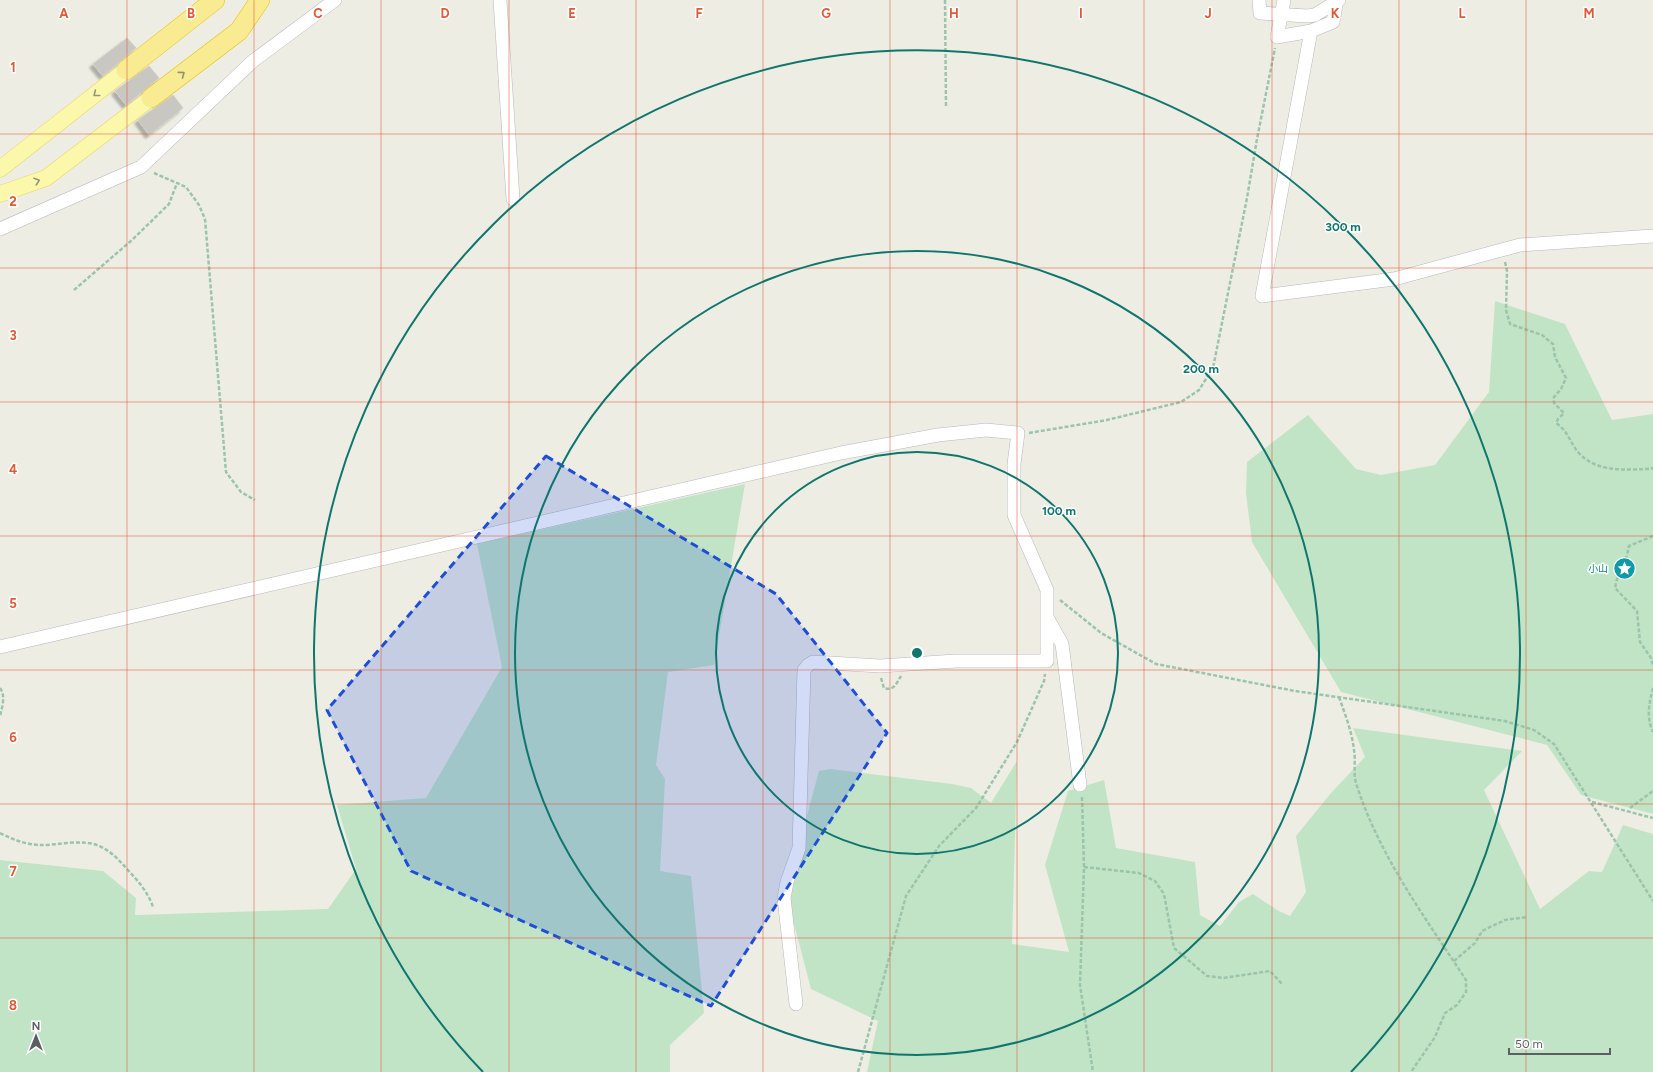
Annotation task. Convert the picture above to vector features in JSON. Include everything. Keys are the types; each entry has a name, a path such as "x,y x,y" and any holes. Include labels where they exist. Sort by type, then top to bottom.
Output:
{"highway":[{"path":"126,70 215,0"},
{"path":"151,98 239,30 260,0"}],"main road":[{"path":"0,169 126,70"},
{"path":"0,194 46,178 151,98"}],"street":[{"path":"0,229 141,167 253,61 334,0"},
{"path":"500,0 513,199"},
{"path":"1259,0 1260,13 1307,16 1315,15 1338,1"},
{"path":"1284,0 1277,38 1311,31 1333,22 1338,1"},
{"path":"1311,31 1262,296 1394,279 1520,245 1653,236"},
{"path":"0,648 841,453 944,435 986,430 1018,433 1014,464 1014,515 1047,590 1047,661 956,661 880,666 814,662 808,665 804,670 799,848 787,882 784,898 796,1004"},
{"path":"1048,619 1062,644 1080,785"}],"path":[{"path":"945,0 946,108"},
{"path":"1018,433 1026,434 1106,420 1181,402 1199,390 1213,368 1246,206 1257,139 1277,38"},
{"path":"141,167 186,187 199,205 205,219 226,472 241,492 255,500"},
{"path":"74,290 132,240 169,204 178,183"},
{"path":"1502,250 1507,271 1506,310 1510,324 1542,335 1554,344 1555,357 1566,378 1561,389 1554,397 1554,403 1564,413 1556,423 1564,428 1578,453 1591,462 1609,469 1653,468"},
{"path":"1653,536 1630,546 1624,568 1617,579 1615,588 1636,611 1640,642 1651,658 1653,665"},
{"path":"1047,590 1101,634 1156,664 1295,691 1505,721 1534,730 1554,744 1653,901"},
{"path":"858,1072 906,896 939,846 976,808 1017,742 1044,681 1047,661"},
{"path":"0,688 3,692 3,704 0,716"},
{"path":"1653,688 1648,708 1650,724 1653,732"},
{"path":"1339,697 1354,750 1356,782 1383,848 1398,875 1466,980 1466,992 1457,1005 1445,1013 1435,1037 1411,1072"},
{"path":"1080,785 1084,867 1080,986 1093,1072"},
{"path":"1630,808 1653,791"},
{"path":"1591,802 1653,818"},
{"path":"0,833 16,841 38,845 88,843 98,845 112,853 137,880 150,898 154,907"},
{"path":"1084,867 1139,873 1155,882 1164,894 1174,948 1207,976 1223,978 1270,971 1283,985"},
{"path":"1454,961 1475,943 1482,932 1505,920 1527,916"}],"highlighted area":[{"path":"546,456 776,594 887,733 711,1006 411,871 327,710"}],"green space":[{"path":"1495,301 1565,324 1612,420 1653,414 1653,814 1581,795 1547,745 1341,692 1252,542 1246,493 1247,462 1308,415 1356,469 1381,475 1435,465 1489,392"},
{"path":"745,484 714,665 668,672 656,765 665,779 660,871 691,876 704,1013 670,1045 670,1072 0,1072 0,860 103,871 136,898 135,915 328,909 356,869 337,805 426,798 502,667 477,544"},
{"path":"1353,728 1522,751 1484,790 1540,909 1589,871 1602,872 1623,825 1653,834 1653,1072 867,1072 878,1021 811,989 786,893 819,771 830,769 952,784 971,788 991,803 1017,761 1012,944 1069,952 1045,865 1068,791 1104,780 1116,848 1195,862 1200,915 1220,926 1239,902 1253,894 1277,910 1290,916 1306,892 1296,836 1331,793 1365,757"}],"building":[{"path":"127,38 136,48 103,76 93,64"},
{"path":"149,66 159,78 126,105 115,91"},
{"path":"173,95 183,108 149,135 138,120"}],"place":[{"name":"小山","path":"1624,568"}]}
